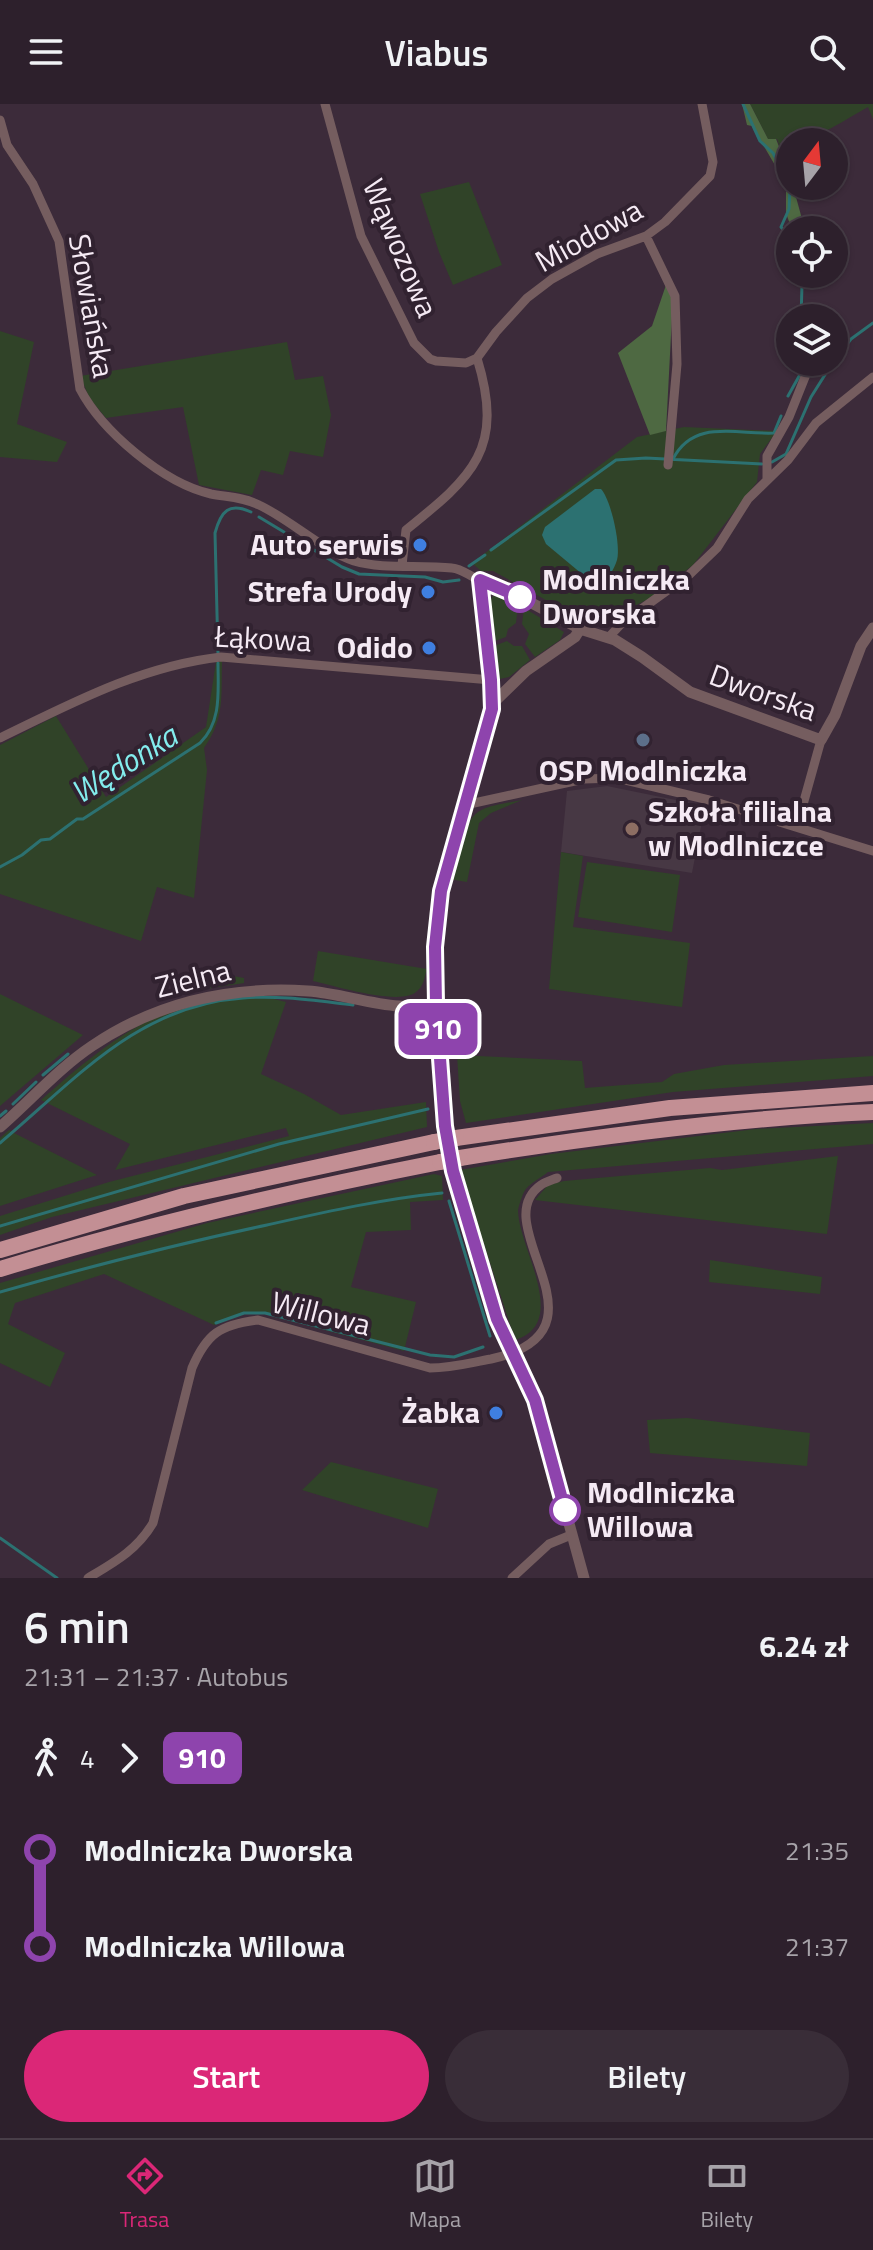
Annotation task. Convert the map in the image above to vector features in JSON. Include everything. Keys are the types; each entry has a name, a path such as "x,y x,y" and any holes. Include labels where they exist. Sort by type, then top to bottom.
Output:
{"highway":[{"path":"0,1250 184,1196 456,1138 670,1108 873,1093"},
{"path":"0,1269 110,1236 353,1179 460,1158 717,1124 873,1112"}],"street":[{"name":"Wąwozowa","path":"325,104 361,236 414,343 436,361 466,363 477,358"},
{"name":"Miodowa","path":"477,358 522,302 552,279 597,254 646,236 665,222 710,176 713,162 702,104"},
{"name":"Słowiańska","path":"0,120 3,143 33,184 59,241 80,389 88,406 100,419 151,464 181,483 211,494 259,505 356,561 457,569 480,580"},
{"path":"646,236 675,296 677,364 668,465"},
{"path":"402,565 406,530 447,497 483,450 487,436 487,405 477,358"},
{"path":"767,479 767,456 783,431 805,376"},
{"path":"608,638 622,623 690,574 717,548 748,499 788,460 816,423 873,377"},
{"path":"480,580 492,704 441,891 435,947 445,1126 453,1171 497,1319 535,1400 584,1578"},
{"name":"Dworska","path":"480,580 502,587 580,629 608,638 642,657 690,692 821,740 835,715 861,646 873,628"},
{"path":"492,704 526,671 575,637 580,629"},
{"name":"Łąkowa","path":"0,738 148,671 221,657 491,680"},
{"path":"797,826 821,740"},
{"path":"465,805 601,777 617,778 709,800 873,851"},
{"name":"Zielna","path":"0,1127 90,1047 155,1011 190,1000 235,991 267,989 313,991 401,1006 436,1004"},
{"path":"512,1354 534,1339 546,1325 549,1304 527,1229 526,1214 530,1199 539,1186 557,1178"},
{"name":"Willowa","path":"88,1578 132,1551 153,1523 192,1368 202,1344 214,1333 234,1323 258,1320 430,1368 457,1368 512,1354"},
{"path":"512,1578 549,1544 571,1535"}],"shaded area":[{"path":"742,104 750,104 768,139 776,139 776,167 752,126 747,125"},
{"path":"750,104 873,104 873,119 868,107 831,128 776,128 776,139 768,139"},
{"path":"469,182 502,265 453,285 420,194"},
{"path":"786,200 797,200 801,216 787,216"},
{"path":"666,285 673,297 666,431 650,435 618,353 652,326"},
{"path":"0,331 34,342 17,424 67,442 57,462 0,457"},
{"path":"287,342 295,380 323,376 331,415 323,457 290,451 283,475 261,470 252,495 199,485 183,407 106,418 90,399 80,376"},
{"path":"684,427 777,431 760,454 757,482 693,565 650,598 608,620 584,621 493,571 481,571 472,563 637,437"},
{"path":"595,489 601,489 612,512 618,553 616,564 607,578 603,583 594,584 546,544 542,535 545,527"},
{"path":"498,594 518,605 516,623 508,629 506,637 495,641 489,601"},
{"path":"524,608 564,632 560,640 535,657 525,644 529,634 522,624"},
{"path":"507,641 514,646 522,646 530,660 509,677 500,679 496,674 494,646"},
{"path":"222,661 219,717 204,748 207,770 194,898 157,887 141,941 0,894 0,745 56,716 106,797 206,727 216,662"},
{"name":"Szkoła filialna w Modlniczce","path":"607,786 705,806 692,873 561,852 567,791"},
{"path":"522,800 491,813 479,823 467,882 449,879 454,853 457,853 472,818 485,808"},
{"path":"561,852 583,856 573,927 690,943 682,1007 549,989"},
{"path":"587,862 680,875 672,932 578,917"},
{"path":"318,951 427,969 421,987 408,996 367,994 313,981"},
{"path":"205,971 244,978 244,983 200,990"},
{"path":"0,994 83,1035 0,1106"},
{"path":"258,995 286,1002 261,1074 341,1115 426,1102 427,1127 52,1217 0,1235 0,1216 109,1182 289,1136 286,1128 115,1170 130,1144 41,1100 103,1049 154,1018 194,1004"},
{"path":"457,1055 582,1061 585,1088 662,1082 674,1074 724,1065 873,1056 873,1076 673,1092 466,1123 460,1101"},
{"path":"873,1123 873,1144 548,1172 526,1189 518,1210 541,1301 539,1318 531,1331 515,1340 460,1170 551,1154 756,1129"},
{"path":"9,1130 97,1175 0,1206 0,1138"},
{"path":"838,1156 827,1234 535,1200 548,1185 564,1181 710,1168 722,1170"},
{"path":"434,1174 442,1176 443,1200 410,1202 411,1230 366,1232 351,1287 416,1302 404,1351 265,1314 244,1314 214,1325 104,1274 15,1303 8,1324 65,1353 50,1387 0,1363 0,1283 207,1223"},
{"path":"710,1260 822,1277 820,1294 709,1282"},
{"path":"687,1418 810,1433 807,1466 650,1453 647,1420"},
{"path":"331,1462 438,1489 428,1528 302,1490"}],"waterway":[{"path":"743,104 760,141 773,153 790,187 786,216"},
{"path":"801,304 802,288"},
{"name":"Wędonka","path":"848,343 873,323"},
{"path":"788,396 799,376"},
{"name":"Wędonka","path":"772,462 786,454 811,397 824,376"},
{"path":"673,459 682,446 705,433 774,433 781,416"},
{"name":"Wędonka","path":"491,550 616,460 646,458 762,464"},
{"name":"Wędonka","path":"218,654 215,533 227,510 237,508 251,512"},
{"path":"259,517 284,532"},
{"name":"Wędonka","path":"294,538 359,574 425,577 443,582 459,580"},
{"name":"Wędonka","path":"469,566 485,555"},
{"name":"Wędonka","path":"0,867 41,840 50,839 77,819 83,819 200,743 215,716 218,663"},
{"path":"0,1143 110,1050 171,1015 205,1004 257,997 353,1005"},
{"path":"43,1075 68,1054"},
{"path":"13,1104 36,1082"},
{"path":"0,1226 279,1144 428,1109"},
{"path":"0,1116 6,1111"},
{"path":"0,1292 233,1232 354,1206 442,1193"},
{"path":"449,1201 490,1336"},
{"path":"216,1323 244,1313 265,1313 430,1355 454,1357 483,1347"},
{"path":"0,1538 57,1578"}],"bus line":[{"name":"910","path":"520,597 480,580 492,709 441,891 435,947 436,1004 445,1126 453,1171 497,1319 535,1400 565,1510"}],"place":[{"name":"Auto serwis","path":"420,545"},
{"name":"Strefa Urody","path":"428,592"},
{"name":"Modlniczka Dworska","path":"520,597"},
{"name":"Odido","path":"429,648"},
{"name":"OSP Modlniczka","path":"643,740"},
{"name":"Szkoła filialna w Modlniczce","path":"632,829"},
{"name":"Żabka","path":"496,1413"},
{"name":"Modlniczka Willowa","path":"565,1510"}]}
